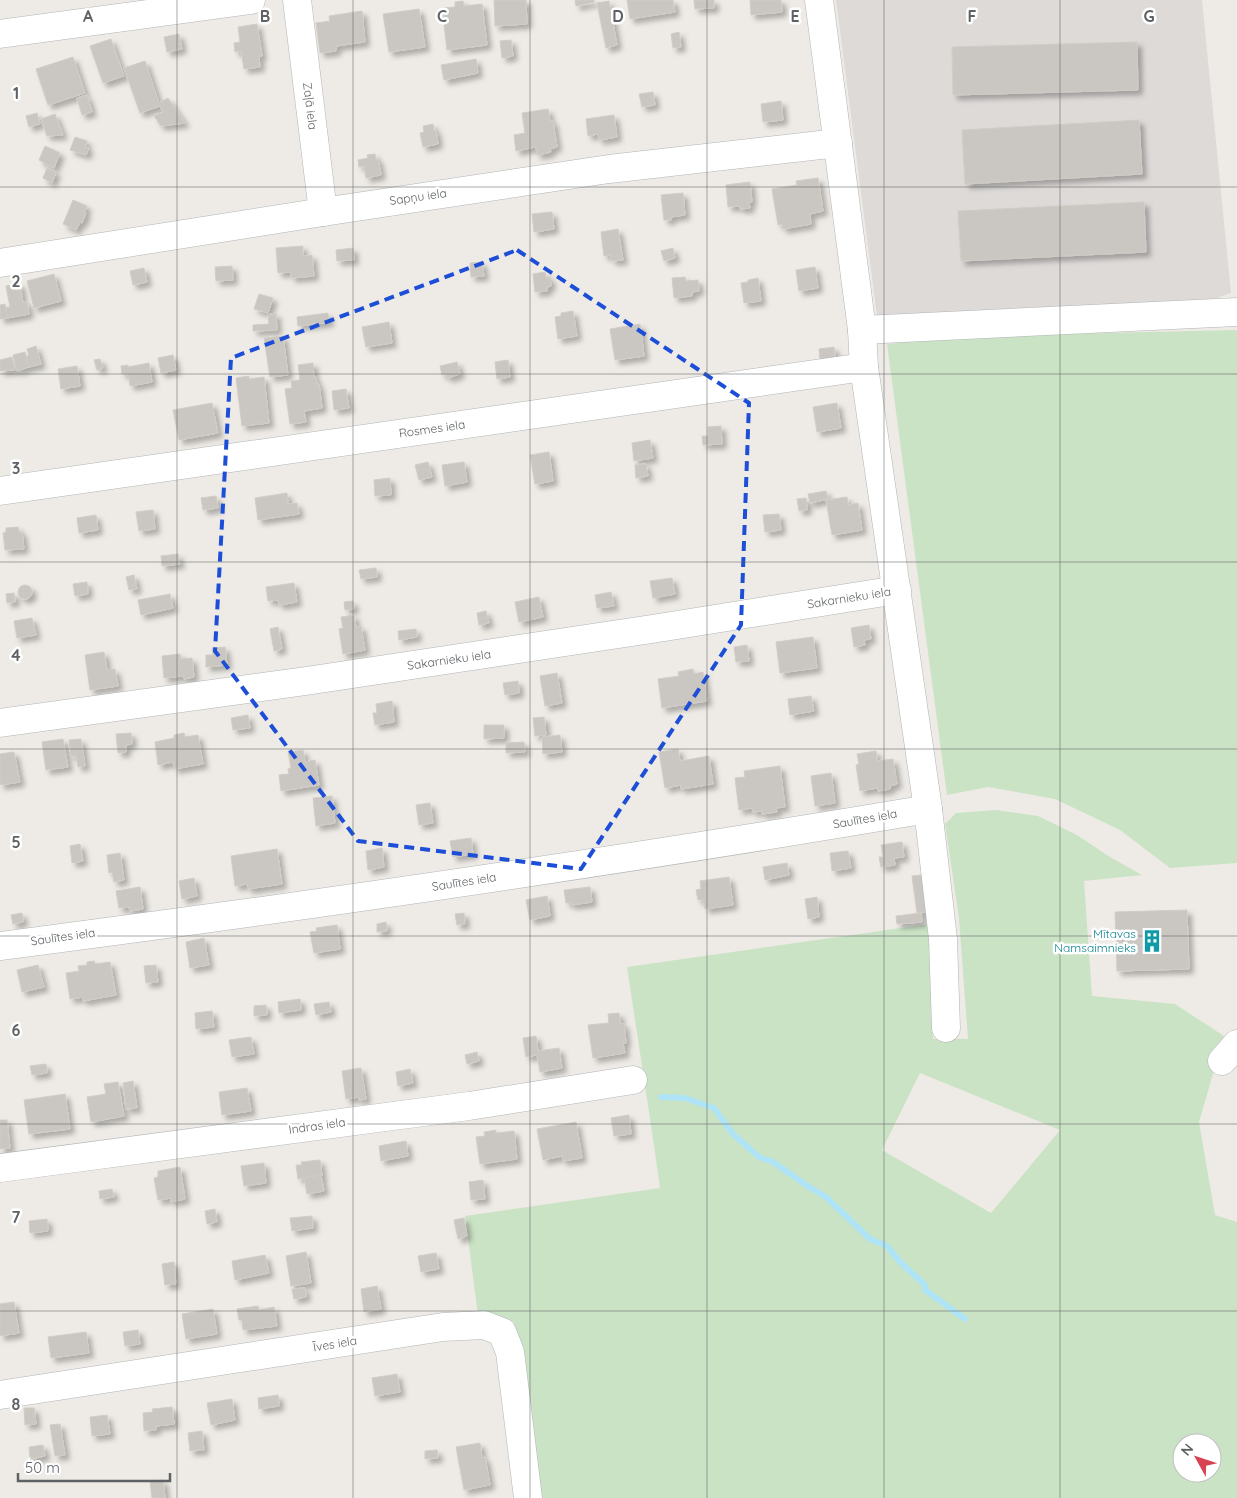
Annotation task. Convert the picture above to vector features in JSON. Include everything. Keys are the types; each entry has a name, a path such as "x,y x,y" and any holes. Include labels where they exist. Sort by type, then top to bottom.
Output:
{"street":[{"path":"0,34 251,0"},
{"name":"Zaļā iela","path":"297,0 324,212"},
{"path":"819,0 862,330 864,367 928,809 943,939 946,1028"},
{"name":"Sapņu iela","path":"0,263 610,169 838,143"},
{"path":"862,330 1237,312"},
{"name":"Rosmes iela","path":"0,491 864,367"},
{"name":"Sakarnieku iela","path":"0,723 316,680 652,630 897,590"},
{"name":"Saulītes iela","path":"0,946 363,897 740,841 928,809"},
{"name":"Indras iela","path":"0,1168 469,1106 633,1080"},
{"name":"Īves iela","path":"0,1395 443,1327 484,1325 502,1332 510,1352 528,1498"}],"highlighted area":[{"path":"517,250 749,403 741,625 581,869 358,841 215,651 231,358"}],"shaded area":[{"path":"836,0 1202,0 1231,293 1175,313 877,316"}],"green space":[{"path":"1236,330 1237,863 1170,868 1120,830 1055,799 988,787 947,795 887,344 966,336"},
{"path":"996,810 1038,816 1077,835 1142,875 1084,881 1092,996 1175,1004 1224,1036 1199,1122 1215,1215 1237,1222 1237,1498 536,1498 514,1322 478,1315 465,1216 660,1188 627,967 929,924 933,1039 968,1039 959,918 945,824 956,813","holes":["920,1073 1060,1130 991,1213 882,1150"]}],"building":[{"path":"494,0 526,0 527,24 495,26"},
{"path":"575,0 594,0 594,2 576,6"},
{"path":"627,0 673,0 675,12 630,19"},
{"path":"694,0 714,0 714,8 695,9"},
{"path":"750,0 781,0 782,12 751,15"},
{"path":"463,1 464,6 482,4 487,45 447,50 442,8 455,7 455,2"},
{"path":"609,1 617,45 606,48 597,3"},
{"path":"419,9 425,47 389,52 383,14"},
{"path":"362,11 365,42 336,46 336,51 320,53 316,23 330,21 329,16"},
{"path":"257,24 262,56 259,56 260,67 244,69 241,51 235,52 234,43 240,42 238,27"},
{"path":"679,32 681,47 673,48 671,34"},
{"path":"179,34 182,49 167,52 164,37"},
{"path":"111,39 124,76 103,83 90,46"},
{"path":"511,40 513,56 502,58 500,41"},
{"path":"1137,42 1138,90 953,95 952,47"},
{"path":"73,57 85,93 48,105 36,69"},
{"path":"476,59 478,73 444,80 441,65"},
{"path":"145,61 159,103 168,98 185,123 161,126 154,116 163,112 160,106 140,113 124,68"},
{"path":"653,92 655,105 642,107 639,94"},
{"path":"87,95 92,112 82,115 77,98"},
{"path":"781,101 783,120 763,122 761,104"},
{"path":"548,109 550,121 553,121 557,147 550,149 551,152 537,155 536,147 516,151 514,135 525,133 522,113"},
{"path":"37,113 40,124 29,127 26,116"},
{"path":"55,114 63,135 47,136 41,119"},
{"path":"614,115 617,137 599,140 598,134 588,136 586,119"},
{"path":"1139,120 1142,174 965,184 962,130"},
{"path":"433,124 438,144 423,147 420,133 424,132 423,126"},
{"path":"75,137 87,141 85,147 89,148 86,155 70,150"},
{"path":"45,146 60,153 54,168 39,160"},
{"path":"375,154 376,160 378,159 381,175 366,178 364,166 359,167 358,160 368,158 367,155"},
{"path":"47,168 56,172 52,183 43,178"},
{"path":"818,178 823,211 810,214 811,224 783,229 782,224 778,225 772,189 797,185 796,181"},
{"path":"750,182 752,202 749,202 750,208 740,209 740,206 728,207 726,185"},
{"path":"683,193 685,215 671,217 671,220 664,220 661,195"},
{"path":"73,200 87,206 82,223 80,222 76,230 63,224"},
{"path":"1144,202 1146,252 961,261 958,211"},
{"path":"552,212 554,229 534,232 532,214"},
{"path":"618,229 623,260 612,261 611,255 604,256 601,232"},
{"path":"303,246 303,256 312,255 314,276 291,278 291,272 278,273 276,248"},
{"path":"353,248 354,260 337,261 336,250"},
{"path":"673,248 675,258 664,261 661,251"},
{"path":"482,262 484,276 471,277 470,263"},
{"path":"232,266 233,280 216,281 215,267"},
{"path":"815,267 818,288 799,291 796,270"},
{"path":"144,268 147,282 133,285 130,271"},
{"path":"545,272 546,278 550,277 551,286 547,287 547,291 535,292 533,274"},
{"path":"54,274 61,301 34,308 27,281"},
{"path":"685,277 686,281 698,280 699,291 692,292 692,296 674,298 672,278"},
{"path":"758,278 761,301 744,303 741,283"},
{"path":"20,283 23,303 27,302 29,314 7,318 5,308 10,307 6,286"},
{"path":"259,294 273,298 268,313 254,309"},
{"path":"5,304 7,318 0,319 0,305"},
{"path":"573,311 577,336 558,339 555,317 561,316 561,313"},
{"path":"276,313 277,330 253,331 253,325 269,324 268,315"},
{"path":"328,313 329,322 298,326 297,317"},
{"path":"389,322 392,343 366,347 362,327"},
{"path":"640,324 644,356 615,360 610,329"},
{"path":"283,336 288,375 270,377 264,338"},
{"path":"36,346 41,364 29,367 26,357 29,355 27,349"},
{"path":"834,347 835,357 820,359 819,349"},
{"path":"25,352 29,367 17,371 13,355"},
{"path":"173,355 176,370 161,373 158,358"},
{"path":"12,357 15,370 0,371 0,360"},
{"path":"100,359 103,368 97,370 94,360"},
{"path":"508,360 510,377 497,379 495,362"},
{"path":"457,362 460,374 448,378 446,374 442,375 440,366"},
{"path":"149,363 152,382 130,386 128,374 122,374 121,366 128,365 128,367"},
{"path":"313,363 314,378 316,377 317,385 319,384 322,408 304,411 306,422 290,424 285,389 292,388 291,381 300,380 298,365"},
{"path":"77,366 80,386 61,389 58,369"},
{"path":"249,376 249,379 264,377 269,423 242,426 236,378"},
{"path":"346,389 349,408 334,410 332,391"},
{"path":"212,403 218,433 179,440 173,410"},
{"path":"837,403 841,428 817,432 813,407"},
{"path":"721,426 722,444 703,445 702,436 708,436 708,427"},
{"path":"650,440 653,458 634,461 632,443"},
{"path":"549,452 553,481 535,484 530,455"},
{"path":"428,462 432,477 419,480 415,465"},
{"path":"464,462 467,482 445,486 442,465"},
{"path":"646,464 648,476 636,478 635,465"},
{"path":"390,478 391,495 375,496 374,480"},
{"path":"826,491 828,499 810,503 808,494"},
{"path":"287,493 288,504 297,503 299,514 258,520 255,498"},
{"path":"216,496 218,508 203,510 201,498"},
{"path":"847,497 848,505 858,503 862,530 832,535 826,500"},
{"path":"806,498 807,510 799,511 797,499"},
{"path":"153,510 155,529 139,531 136,512"},
{"path":"779,514 781,530 765,532 763,515"},
{"path":"96,515 98,530 79,533 77,518"},
{"path":"18,527 19,532 22,532 24,549 5,550 3,533 6,532 6,528"},
{"path":"178,554 180,564 162,566 161,556"},
{"path":"376,568 377,577 361,579 359,570"},
{"path":"134,575 137,589 129,590 126,577"},
{"path":"672,578 675,594 653,598 650,581"},
{"path":"87,582 88,594 75,596 73,584"},
{"path":"294,583 297,602 279,605 278,600 268,601 266,587"},
{"path":"22,585 28,585 32,592 28,599 22,599 18,595 18,589"},
{"path":"611,592 614,606 597,608 595,595"},
{"path":"14,593 15,602 7,603 6,594"},
{"path":"170,594 173,608 141,615 138,600"},
{"path":"539,597 543,617 519,622 515,602"},
{"path":"353,601 354,609 345,610 344,602"},
{"path":"486,611 489,623 479,625 477,613"},
{"path":"354,615 356,627 361,626 365,650 343,654 339,629 343,628 341,617"},
{"path":"32,618 36,635 17,638 14,621"},
{"path":"869,625 871,639 864,640 865,645 854,647 851,628"},
{"path":"278,627 282,649 274,651 270,629"},
{"path":"416,629 417,637 399,640 398,631"},
{"path":"813,637 817,668 780,673 776,642"},
{"path":"747,645 749,661 736,662 734,647"},
{"path":"225,647 227,665 206,667 206,655 213,655 212,648"},
{"path":"104,652 107,670 115,669 118,686 90,690 85,655"},
{"path":"180,654 181,659 192,658 194,677 184,679 183,676 164,678 162,656"},
{"path":"693,669 694,674 703,672 707,701 662,708 658,679 679,676 678,672"},
{"path":"557,673 562,703 545,706 540,676"},
{"path":"518,681 519,693 505,695 503,683"},
{"path":"811,696 814,711 790,715 788,699"},
{"path":"392,701 394,722 375,725 373,713 377,713 376,704"},
{"path":"248,715 250,728 233,730 231,718"},
{"path":"544,717 546,735 535,736 533,718"},
{"path":"484,725 504,725 504,738 484,739"},
{"path":"131,733 132,744 126,745 126,752 118,753 116,734"},
{"path":"184,733 185,737 198,735 203,764 174,769 173,762 158,765 155,742 174,738 174,735"},
{"path":"560,735 562,752 543,754 542,737"},
{"path":"63,739 68,767 46,770 42,742"},
{"path":"81,739 85,766 78,767 76,756 71,756 69,740"},
{"path":"524,742 525,752 506,753 506,743"},
{"path":"678,749 680,761 709,756 713,784 681,789 681,785 665,788 659,752"},
{"path":"303,750 305,762 315,760 319,785 281,791 279,775 289,774 288,769 291,768 288,752"},
{"path":"876,751 877,761 893,759 897,784 890,786 890,789 878,791 877,788 860,791 856,765 859,764 857,754"},
{"path":"14,752 20,782 0,785 0,754"},
{"path":"780,766 785,807 776,808 777,812 762,814 762,811 753,812 752,808 739,810 735,778 745,777 744,771"},
{"path":"831,773 835,803 815,806 811,776"},
{"path":"332,796 335,823 316,826 313,798"},
{"path":"430,803 433,823 419,825 416,805"},
{"path":"471,838 473,854 453,857 450,841"},
{"path":"902,842 904,857 894,858 895,865 881,867 879,857 883,857 881,845"},
{"path":"80,844 83,861 72,863 70,846"},
{"path":"382,848 384,867 368,870 366,851"},
{"path":"277,849 282,884 248,889 247,884 235,886 231,856"},
{"path":"848,851 851,868 832,871 830,853"},
{"path":"120,853 124,880 114,882 112,872 109,873 107,855"},
{"path":"787,863 789,875 765,880 763,867"},
{"path":"922,875 927,912 917,913 912,876"},
{"path":"729,877 733,905 705,909 704,900 698,900 696,890 701,889 700,881"},
{"path":"194,878 197,896 182,899 179,881"},
{"path":"140,887 143,909 130,911 129,907 119,908 116,891"},
{"path":"590,887 592,902 572,905 571,902 566,903 564,890"},
{"path":"547,896 550,916 530,920 526,900"},
{"path":"817,897 819,917 808,919 805,899"},
{"name":"Mītavas Namsaimnieks","path":"1187,910 1189,969 1117,971 1115,912"},
{"path":"22,913 23,922 13,924 11,915"},
{"path":"464,913 465,924 457,925 455,914"},
{"path":"921,913 922,922 897,924 896,916"},
{"path":"386,922 387,931 377,932 377,924"},
{"path":"337,925 340,949 314,953 310,932 317,931 316,928"},
{"path":"204,938 209,965 190,968 186,942"},
{"path":"94,961 95,964 110,962 116,995 83,1001 83,997 70,999 66,973 79,971 78,966 87,965 87,962"},
{"path":"38,965 44,987 22,992 17,970"},
{"path":"156,965 158,982 146,983 144,966"},
{"path":"300,999 301,1010 279,1013 278,1002"},
{"path":"329,1002 331,1012 316,1015 314,1004"},
{"path":"266,1005 267,1015 254,1016 254,1006"},
{"path":"212,1011 214,1027 196,1029 195,1013"},
{"path":"619,1013 620,1024 624,1024 626,1043 623,1043 625,1053 593,1058 588,1025 609,1023 608,1014"},
{"path":"536,1036 538,1051 559,1048 562,1068 540,1072 537,1055 526,1057 523,1038"},
{"path":"251,1037 254,1054 232,1057 229,1040"},
{"path":"477,1052 479,1061 467,1064 465,1055"},
{"path":"46,1064 47,1073 32,1075 30,1066"},
{"path":"361,1068 366,1099 359,1100 359,1097 346,1099 342,1071"},
{"path":"410,1069 413,1083 398,1086 396,1072"},
{"path":"133,1081 137,1108 126,1109 123,1083"},
{"path":"118,1082 124,1116 91,1122 87,1097 106,1094 104,1084"},
{"path":"247,1088 251,1111 222,1115 219,1092"},
{"path":"65,1094 70,1129 29,1134 24,1100"},
{"path":"629,1115 631,1134 614,1136 611,1118"},
{"path":"0,1120 7,1120 10,1148 0,1149"},
{"path":"576,1122 582,1158 563,1161 562,1156 543,1160 537,1129"},
{"path":"496,1130 496,1133 514,1131 517,1159 480,1164 476,1137 485,1136 484,1132"},
{"path":"406,1141 408,1156 381,1161 379,1146"},
{"path":"320,1160 322,1176 298,1179 296,1165 302,1165 301,1162"},
{"path":"264,1163 266,1183 244,1186 241,1166"},
{"path":"180,1167 185,1199 171,1202 171,1198 158,1200 154,1178 158,1177 158,1171"},
{"path":"321,1175 324,1191 307,1194 304,1178"},
{"path":"483,1180 485,1199 471,1200 469,1182"},
{"path":"112,1189 114,1197 100,1199 99,1191"},
{"path":"215,1209 217,1222 207,1224 205,1211"},
{"path":"312,1216 313,1228 292,1231 290,1218"},
{"path":"464,1218 467,1236 458,1239 454,1220"},
{"path":"47,1219 48,1231 30,1233 29,1221"},
{"path":"306,1252 311,1283 291,1286 286,1256"},
{"path":"436,1253 439,1269 421,1272 418,1256"},
{"path":"265,1255 269,1273 235,1280 232,1261"},
{"path":"174,1262 176,1284 165,1285 162,1264"},
{"path":"377,1286 381,1309 364,1312 361,1289"},
{"path":"305,1288 306,1297 294,1299 292,1289"},
{"path":"14,1302 19,1333 0,1336 0,1304"},
{"path":"258,1306 259,1310 274,1307 277,1326 243,1330 242,1320 239,1320 237,1309"},
{"path":"213,1309 217,1334 186,1339 182,1314"},
{"path":"138,1330 140,1344 125,1346 123,1332"},
{"path":"86,1332 89,1353 51,1358 48,1337"},
{"path":"397,1374 400,1392 375,1396 372,1378"},
{"path":"278,1395 279,1406 259,1409 258,1398"},
{"path":"232,1399 235,1420 211,1425 207,1403"},
{"path":"172,1407 174,1424 156,1426 156,1430 144,1431 143,1413 153,1412 152,1409"},
{"path":"24,1408 34,1408 36,1424 25,1425"},
{"path":"107,1415 110,1434 92,1436 90,1417"},
{"path":"60,1424 65,1455 55,1456 50,1425"},
{"path":"202,1431 204,1450 190,1451 188,1433"},
{"path":"480,1443 482,1458 485,1457 490,1485 464,1490 456,1447"},
{"path":"43,1445 45,1456 30,1459 29,1447"},
{"path":"437,1450 438,1458 425,1459 425,1451"},
{"path":"163,1480 165,1498 152,1498 150,1481"}],"waterway":[{"path":"661,1097 685,1098 714,1108 733,1134 759,1157 773,1162 826,1197 870,1239 887,1246 900,1262 925,1285 925,1290 965,1319"}],"place":[{"name":"Mītavas Namsaimnieks","path":"1152,941"}]}
